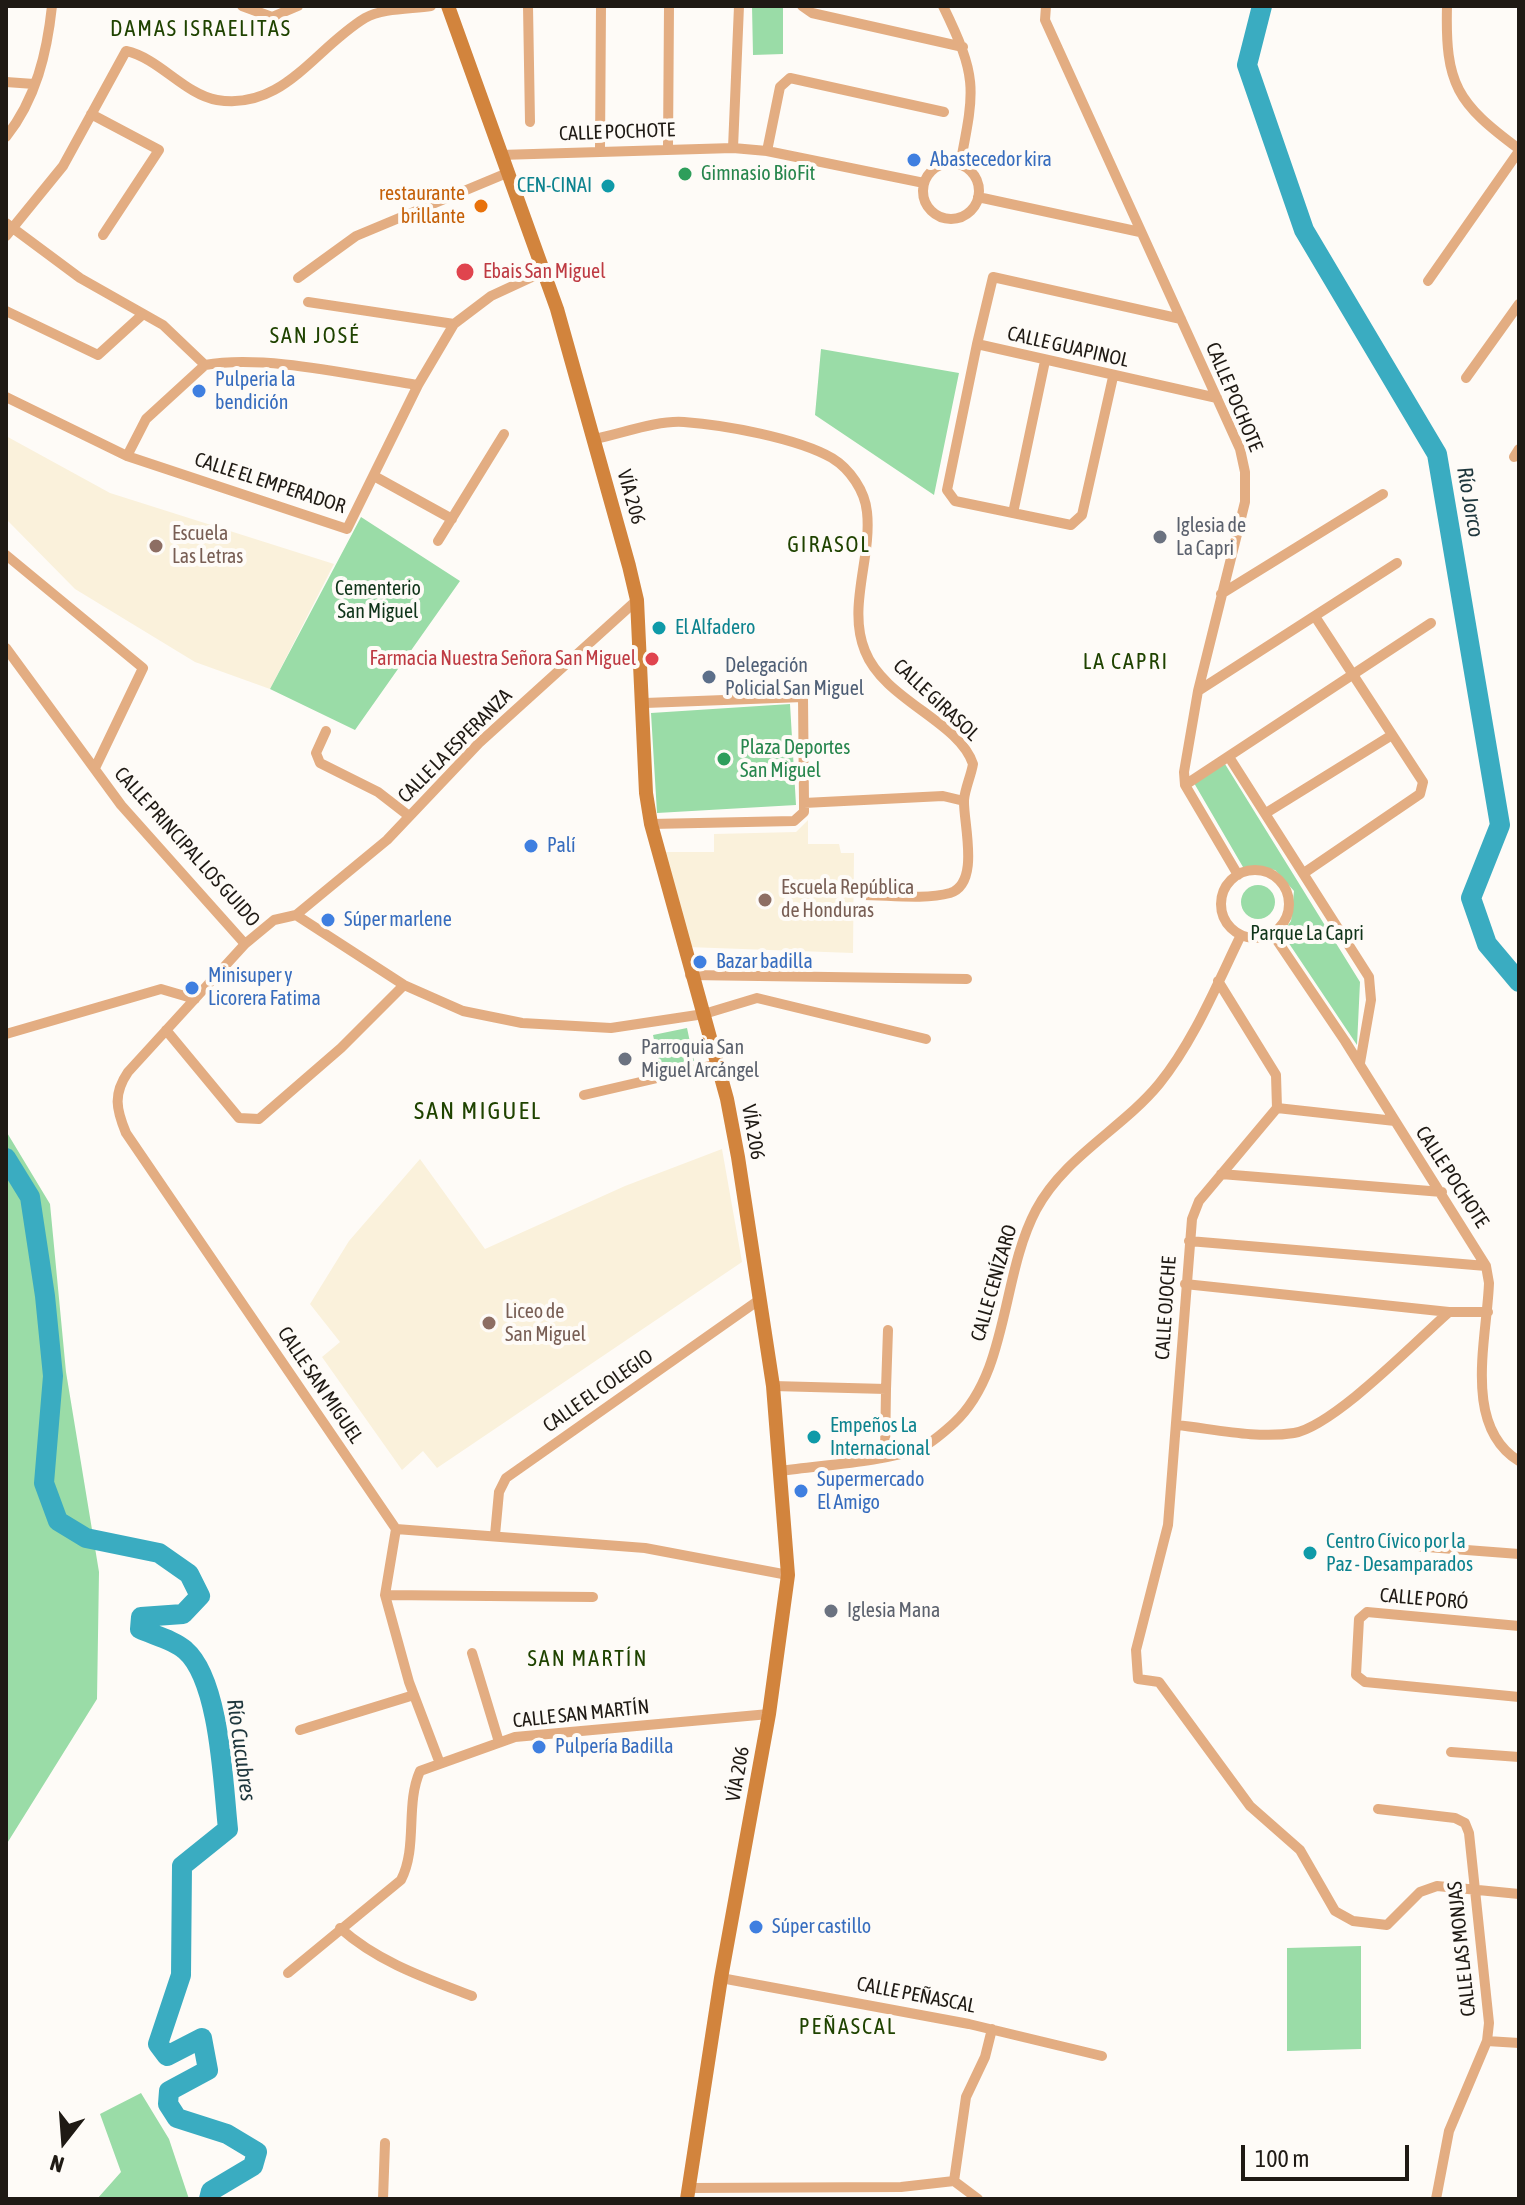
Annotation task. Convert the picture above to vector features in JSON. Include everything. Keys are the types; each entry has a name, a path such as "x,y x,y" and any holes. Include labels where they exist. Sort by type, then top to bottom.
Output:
{"main road":[{"name":"VÍA 206","path":"448,6 545,271 637,600 645,703 646,793 651,824 690,975 718,1064 738,1157 773,1386 788,1575 769,1714 721,1978 688,2193"}],"street":[{"path":"6,137 19,121 48,48 52,6"},
{"path":"242,6 272,17 284,15 298,6"},
{"path":"205,365 163,325 80,278 8,229 63,166 120,56 126,51 212,99 244,103 278,91 324,49 369,16 431,6"},
{"path":"528,6 530,122"},
{"path":"600,149 601,6"},
{"path":"668,148 669,6"},
{"path":"733,148 739,6"},
{"path":"802,6 812,13 963,47"},
{"path":"943,6 971,71 973,93 960,165"},
{"name":"CALLE POCHOTE","path":"1046,6 1045,20 1240,449 1245,472 1245,502 1198,691 1184,761 1185,785"},
{"path":"1428,281 1519,150 1471,113 1457,91 1446,40 1447,6"},
{"path":"767,151 780,87 790,78 944,112"},
{"path":"6,82 34,84"},
{"path":"91,114 159,150 103,235"},
{"name":"CALLE POCHOTE","path":"500,155 600,149 733,148 767,151 924,183"},
{"path":"951,163 960,165 973,174 978,197 975,205 962,217 944,219 929,209 924,201 924,183 934,168 951,163"},
{"path":"298,278 356,236 507,173"},
{"path":"978,197 1140,232"},
{"name":"CALLE EL EMPERADOR","path":"6,397 127,456 347,529 418,385 454,324 491,296 545,271"},
{"name":"CALLE GUAPINOL","path":"1181,319 993,277 977,344 1217,398"},
{"path":"308,302 454,324"},
{"path":"1466,378 1519,304"},
{"path":"6,311 98,355 142,315"},
{"path":"977,344 947,490 955,501 1071,525 1082,515 1113,377"},
{"path":"127,456 146,419 205,365 227,361 263,363 418,385"},
{"path":"1013,513 1045,361"},
{"name":"CALLE GIRASOL","path":"594,439 681,422 769,437 833,459 861,488 868,524 859,632 866,654 887,683 970,753 973,764 964,801 968,824 966,876 955,891 862,895"},
{"path":"438,541 504,434"},
{"path":"374,476 452,519"},
{"path":"1221,594 1383,494"},
{"path":"6,555 143,668 95,768"},
{"path":"1198,691 1316,618 1397,563"},
{"name":"CALLE LA ESPERANZA","path":"296,915 387,840 479,743 637,600"},
{"path":"1304,873 1420,794 1423,782 1316,618"},
{"path":"1238,875 1185,785 1354,677 1431,623"},
{"name":"CALLE PRINCIPAL LOS GUIDO","path":"6,648 121,805 245,944 274,920 296,915"},
{"path":"645,703 803,697 804,812 794,821 651,824"},
{"path":"326,731 316,753 320,763 378,792 409,816"},
{"path":"1266,813 1392,735"},
{"path":"1229,757 1369,977 1371,1000 1360,1063"},
{"path":"804,803 943,796 964,801"},
{"path":"1256,870 1266,872 1284,885 1288,895 1287,917 1272,933 1251,938 1232,928 1222,907 1227,885 1238,875 1256,870"},
{"path":"296,915 404,985 463,1011 567,1028 611,1028 704,1014 757,998 926,1039"},
{"name":"CALLE POCHOTE","path":"1272,933 1360,1063 1486,1266 1488,1312 1484,1415 1495,1440 1519,1461"},
{"name":"CALLE CENÍZARO","path":"781,1471 921,1448 954,1422 979,1395 986,1380 1007,1293 1038,1207 1064,1172 1158,1085 1241,935"},
{"name":"CALLE SAN MIGUEL","path":"245,944 120,1083 117,1110 126,1133 396,1529"},
{"path":"690,975 967,979"},
{"path":"1218,981 1276,1075 1277,1108 1395,1121"},
{"path":"166,1030 239,1118 252,1121 259,1119 341,1048 404,985"},
{"path":"6,1034 161,989 195,999"},
{"path":"584,1095 718,1064"},
{"name":"CALLE OJOCHE","path":"1277,1108 1199,1201 1189,1241 1168,1525 1136,1650 1138,1679 1159,1682 1250,1806 1300,1850 1335,1911 1344,1918 1387,1925 1420,1892 1437,1886 1473,1891"},
{"path":"1221,1174 1442,1192"},
{"path":"1189,1241 1486,1266"},
{"path":"1185,1284 1449,1312 1488,1312"},
{"name":"CALLE EL COLEGIO","path":"495,1535 499,1492 506,1478 759,1300"},
{"path":"1177,1425 1272,1434 1311,1428 1381,1373 1449,1312"},
{"path":"885,1455 888,1330"},
{"path":"773,1386 886,1389"},
{"path":"439,1761 414,1695 385,1595 396,1529 645,1548 788,1575"},
{"path":"1414,1546 1519,1554"},
{"path":"385,1595 593,1597"},
{"name":"CALLE PORÓ","path":"1519,1626 1367,1612 1359,1619 1356,1675 1365,1682 1519,1697"},
{"path":"472,1653 499,1742"},
{"path":"300,1730 414,1695"},
{"name":"CALLE SAN MARTÍN","path":"288,1973 401,1880 407,1867 414,1785 420,1771 439,1761 515,1737 769,1714"},
{"path":"1451,1752 1519,1757"},
{"name":"CALLE LAS MONJAS","path":"1378,1809 1455,1818 1465,1823 1483,1950 1487,2041 1449,2131 1436,2199"},
{"path":"1473,1891 1519,1894"},
{"path":"340,1928 357,1943 399,1968 472,1996"},
{"name":"CALLE PEÑASCAL","path":"721,1978 783,1987 992,2029 1102,2056"},
{"path":"954,2181 966,2097 985,2057 992,2029"},
{"path":"1487,2041 1519,2043"},
{"path":"383,2199 385,2143"},
{"path":"688,2193 789,2187 901,2187 954,2181 978,2199"},
{"path":"788,2199 789,2187"}],"shaded area":[{"name":"Escuela Las Letras","path":"6,436 110,493 334,564 270,689 195,662 75,589 6,519"},
{"name":"Escuela República de Honduras","path":"808,820 808,844 839,844 841,853 854,853 853,953 687,947 663,852 714,852 714,834 796,832"},
{"name":"Liceo de San Miguel","path":"722,1149 742,1262 437,1468 423,1451 402,1470 322,1357 340,1342 310,1304 349,1241 420,1159 485,1249 625,1186"}],"green space":[{"path":"752,6 783,6 783,54 753,55"},
{"path":"821,349 959,373 934,495 815,415"},
{"name":"Cementerio San Miguel","path":"361,517 460,581 355,730 270,689"},
{"name":"Plaza Deportes San Miguel","path":"790,704 796,805 657,813 651,713"},
{"name":"Parque La Capri","path":"1225,764 1360,982 1357,1045 1282,933 1291,921 1294,891 1275,870 1243,867 1194,783"},
{"path":"1258,885 1270,890 1275,902 1270,914 1258,919 1246,914 1241,902 1246,890"},
{"path":"687,1028 694,1061 660,1068 653,1035"},
{"path":"6,1131 50,1204 66,1372 99,1572 97,1699 6,1845"},
{"path":"1361,1946 1361,2049 1287,2051 1287,1948"},
{"path":"141,2093 169,2139 189,2199 97,2199 121,2172 100,2114"}],"waterway":[{"name":"Río Jorco","path":"1262,6 1247,65 1304,230 1437,454 1500,825 1471,898 1487,944 1519,982"},
{"name":"Río Cucubres","path":"6,1158 30,1197 45,1296 53,1376 44,1483 58,1521 86,1538 159,1553 189,1574 200,1596 183,1614 141,1617 140,1629 180,1646 197,1664 206,1684 218,1734 228,1829 182,1866 181,1975 158,2044 167,2056 202,2038 208,2070 169,2091 168,2104 177,2118 227,2134 257,2152 253,2166 211,2191 209,2199"}],"place":[{"name":"Abastecedor kira","path":"914,160"},
{"name":"Gimnasio BioFit","path":"685,174"},
{"name":"CEN-CINAI","path":"608,186"},
{"name":"restaurante brillante","path":"481,206"},
{"name":"Ebais San Miguel","path":"465,272"},
{"name":"Pulperia la bendición","path":"199,391"},
{"name":"Iglesia de La Capri","path":"1160,537"},
{"name":"Escuela Las Letras","path":"156,546"},
{"name":"El Alfadero","path":"659,628"},
{"name":"Farmacia Nuestra Señora San Miguel","path":"652,659"},
{"name":"Delegación Policial San Miguel","path":"709,677"},
{"name":"Plaza Deportes San Miguel","path":"724,759"},
{"name":"Palí","path":"531,846"},
{"name":"Escuela República de Honduras","path":"765,900"},
{"name":"Súper marlene","path":"328,920"},
{"name":"Bazar badilla","path":"700,962"},
{"name":"Minisuper y Licorera Fatima","path":"192,988"},
{"name":"Parroquia San Miguel Arcángel","path":"625,1059"},
{"name":"Liceo de San Miguel","path":"489,1323"},
{"name":"Empeños La Internacional","path":"814,1437"},
{"name":"Supermercado El Amigo","path":"801,1491"},
{"name":"Centro Cívico por la Paz - Desamparados","path":"1310,1553"},
{"name":"Iglesia Mana","path":"831,1611"},
{"name":"Pulpería Badilla","path":"539,1747"},
{"name":"Súper castillo","path":"756,1927"}],"district":[{"name":"DAMAS ISRAELITAS","path":"201,29"},
{"name":"SAN JOSÉ","path":"315,336"},
{"name":"GIRASOL","path":"829,545"},
{"name":"LA CAPRI","path":"1126,662"},
{"name":"SAN MIGUEL","path":"478,1111"},
{"name":"SAN MARTÍN","path":"588,1659"},
{"name":"PEÑASCAL","path":"848,2027"}]}
